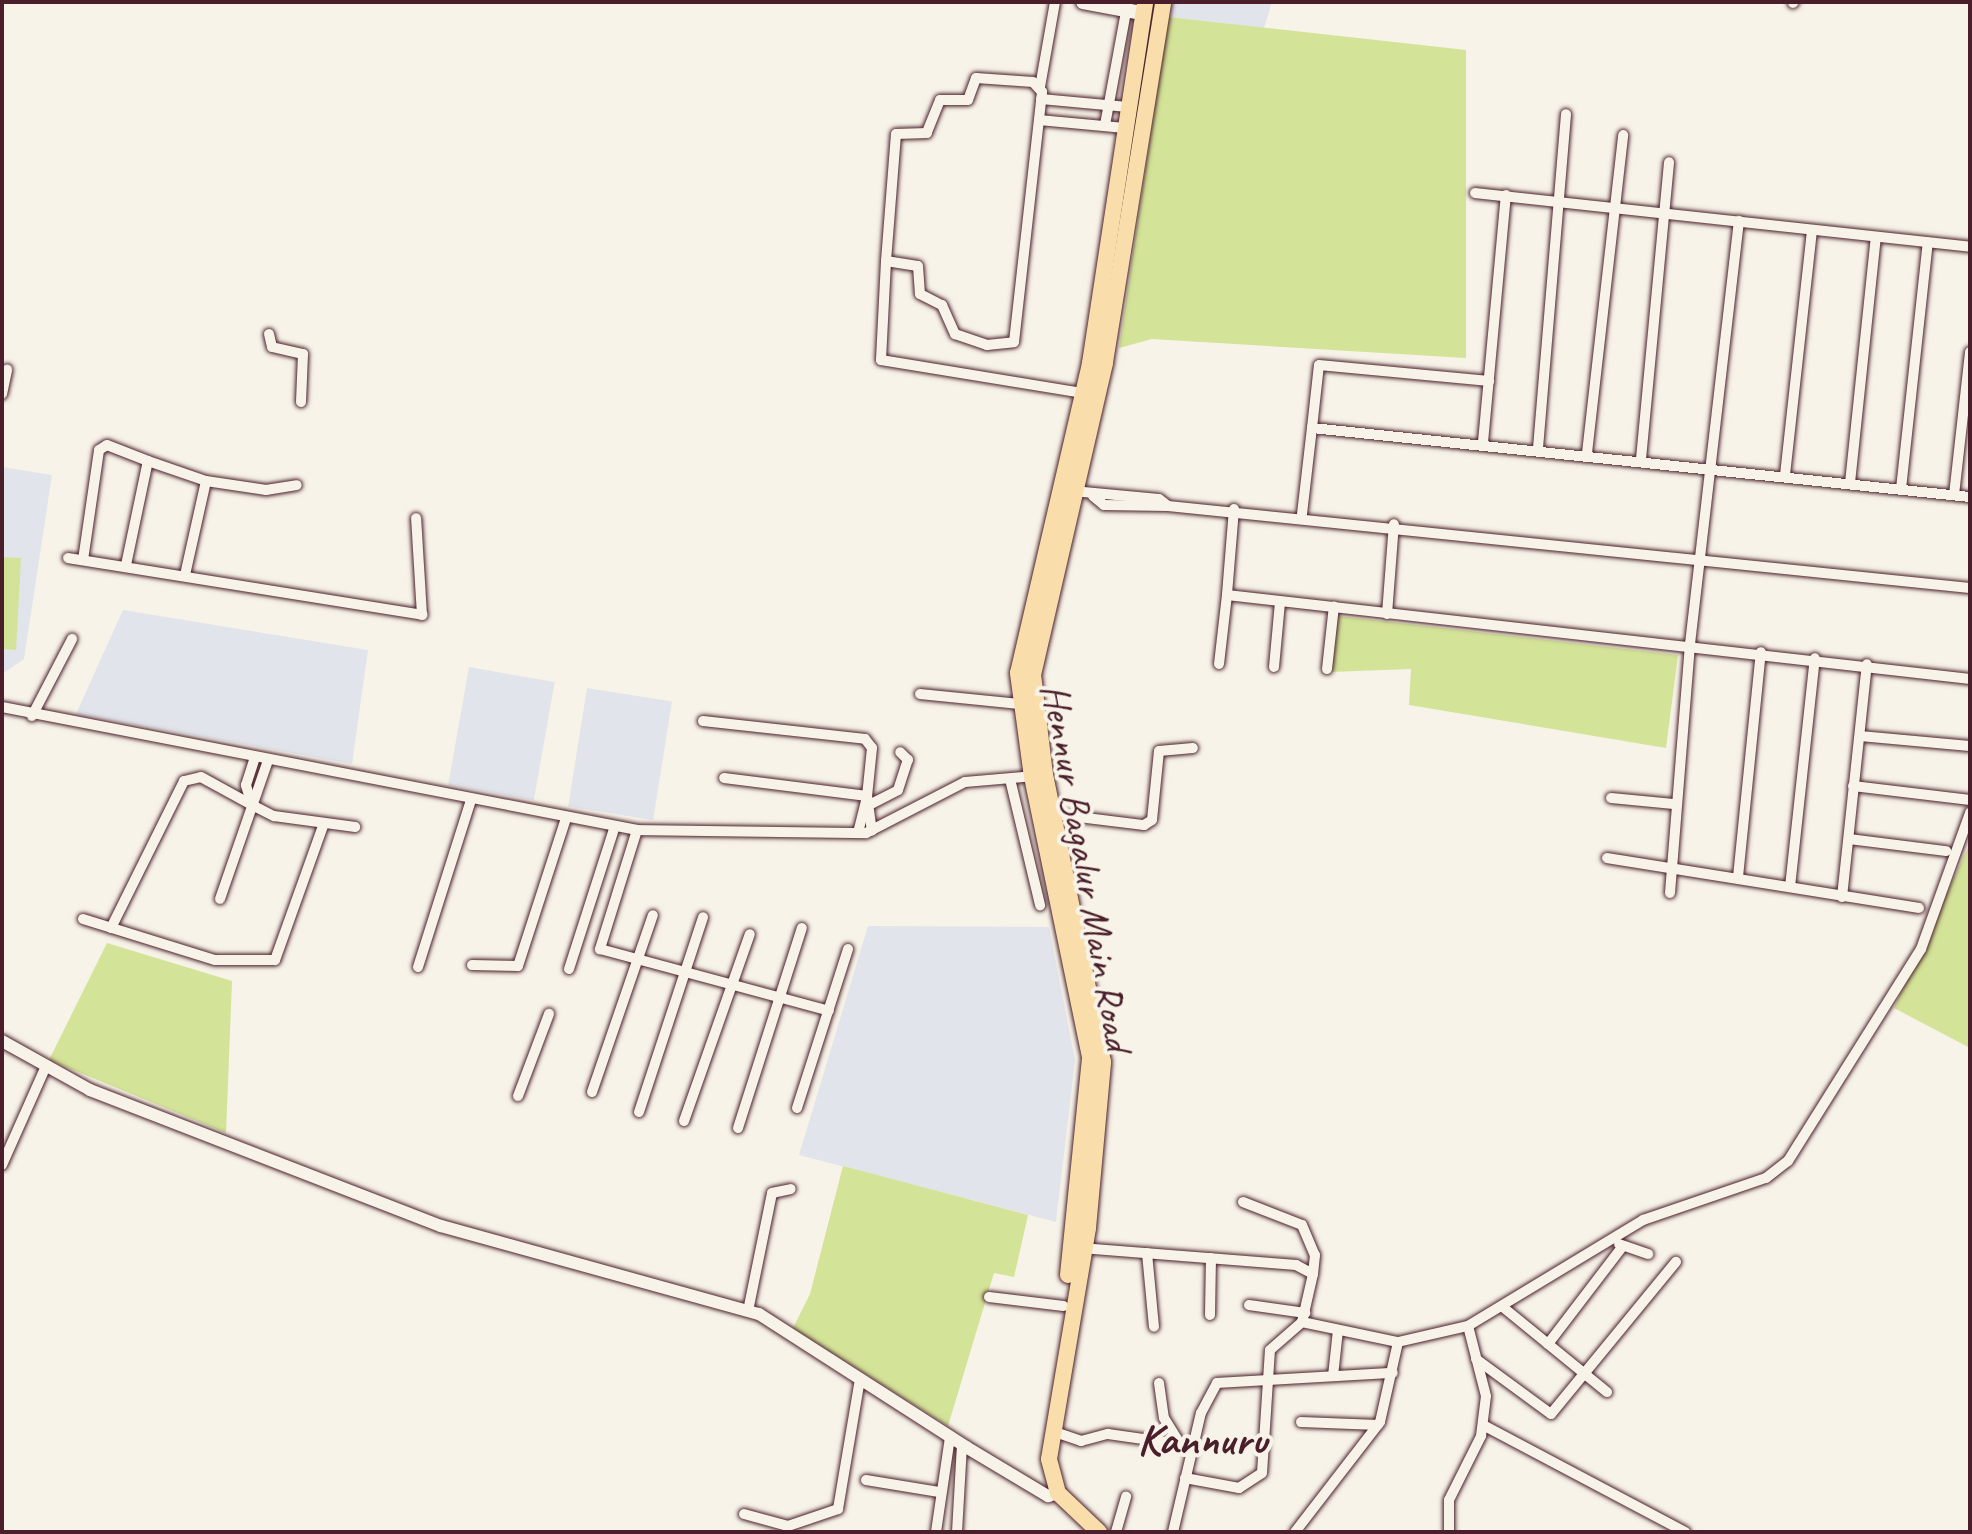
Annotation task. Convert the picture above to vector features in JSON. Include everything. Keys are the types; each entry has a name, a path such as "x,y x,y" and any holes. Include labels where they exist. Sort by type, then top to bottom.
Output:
{"main road":[{"path":"1083,2 1147,9"},
{"name":"Hennur Bagalur Main Road","path":"1053,1494 1040,1457 1078,1248 1103,1062 1054,814 1038,776 1033,675 1068,490 1128,107 1147,9"},
{"name":"Hennur Bagalur Main Road","path":"1053,1494 1049,1459 1063,1337 1063,1306 1078,1248 1090,1057 1038,776 1020,704 1025,621 1068,490 1105,362 1147,9"},
{"path":"1053,1494 1086,1532"},
{"path":"1053,1494 1099,1532"}],"street":[{"path":"886,261 918,266 920,294 942,305 955,334 987,345 1014,342 1041,93 1055,2"},
{"path":"1105,125 1109,105 1147,9"},
{"path":"1083,393 881,360 896,134 927,133 940,100 968,100 976,78 1041,93 1128,107"},
{"path":"1538,448 1566,114"},
{"path":"1039,120 1125,128"},
{"path":"1587,453 1623,135"},
{"path":"1641,459 1669,162"},
{"path":"1475,193 1970,247"},
{"path":"1483,442 1506,195"},
{"path":"1670,893 1669,864 1690,644 1739,221"},
{"path":"1785,475 1812,230"},
{"path":"1850,483 1876,237"},
{"path":"1901,489 1928,242"},
{"path":"269,334 272,347 303,354 301,402"},
{"path":"1954,495 1970,352"},
{"path":"1302,514 1319,365 1489,381"},
{"path":"2,394 7,370"},
{"path":"1312,428 1483,442 1970,497"},
{"path":"83,560 99,450 107,445 206,481 266,490 297,485"},
{"path":"126,565 148,461"},
{"path":"185,575 206,481"},
{"path":"1068,490 1093,496 1159,499 1168,506 1302,514 1970,588"},
{"path":"1219,664 1234,509"},
{"path":"68,558 422,615 416,518"},
{"path":"1387,614 1394,524"},
{"path":"1227,595 1815,658 1970,679"},
{"path":"1274,667 1280,602"},
{"path":"1327,669 1334,606"},
{"path":"32,716 72,639"},
{"path":"1738,877 1761,652"},
{"path":"1790,887 1815,658"},
{"path":"1842,897 1867,664"},
{"path":"920,694 1020,704"},
{"path":"2,707 32,716 637,830 858,833 872,831 965,782 1038,776"},
{"path":"703,721 865,739 873,753 869,800 872,831"},
{"path":"1860,736 1970,746"},
{"path":"1054,814 1144,825 1152,820 1159,751 1193,748"},
{"path":"724,778 869,800 898,790 908,760 900,752"},
{"path":"252,805 246,785 255,757"},
{"path":"220,899 268,760"},
{"path":"111,928 184,781 201,777 274,816 355,827"},
{"path":"1010,779 1040,905"},
{"path":"1853,786 1970,800"},
{"path":"1611,798 1674,804"},
{"path":"418,967 471,800"},
{"path":"858,833 869,800"},
{"path":"1548,1344 1618,1244 1643,1220 1766,1178 1788,1161 1921,949 1970,813"},
{"path":"472,965 518,966 566,818"},
{"path":"83,919 215,960 275,960 324,823"},
{"path":"569,969 615,826"},
{"path":"637,830 600,949 636,962 829,1011"},
{"path":"1849,839 1946,851"},
{"path":"1607,858 1669,864 1842,897 1919,908"},
{"path":"592,1092 653,915"},
{"path":"639,1112 703,917"},
{"path":"738,1128 802,928"},
{"path":"684,1121 750,934"},
{"path":"797,1108 848,949"},
{"path":"518,1096 549,1014"},
{"path":"2,1041 90,1090 441,1226 748,1311 962,1445 1053,1494"},
{"path":"3,1162 46,1066"},
{"path":"748,1311 772,1193 791,1189"},
{"path":"1185,1478 1239,1488 1262,1473 1270,1350 1303,1318 1313,1274 1315,1255 1302,1225 1243,1202"},
{"path":"1249,1305 1338,1330 1398,1342 1468,1326 1618,1244 1648,1254"},
{"path":"1078,1248 1296,1265 1313,1274"},
{"path":"1147,1253 1154,1327"},
{"path":"1210,1315 1211,1258"},
{"path":"1476,1359 1551,1414 1676,1262"},
{"path":"989,1297 1063,1306"},
{"path":"1504,1308 1607,1392"},
{"path":"1449,1532 1449,1500 1483,1425 1486,1396 1468,1326"},
{"path":"1333,1376 1338,1330"},
{"path":"1295,1532 1378,1425 1393,1373 1398,1342"},
{"path":"1173,1532 1192,1446 1211,1388 1268,1379 1393,1373"},
{"path":"744,1514 788,1526 838,1509 860,1379"},
{"path":"1159,1383 1164,1418 1180,1444"},
{"path":"1301,1422 1378,1425"},
{"path":"1483,1425 1685,1532"},
{"path":"1052,1431 1081,1441 1108,1434 1192,1446"},
{"path":"936,1532 939,1492 950,1437"},
{"path":"957,1532 962,1445"},
{"path":"866,1480 939,1492"},
{"path":"1116,1532 1126,1496"}],"shaded area":[{"path":"1173,2 1272,2 1264,28 1168,17"},
{"path":"2,467 52,475 24,659 2,674"},
{"path":"123,610 368,650 352,764 76,714"},
{"path":"469,667 555,682 534,800 448,785"},
{"path":"587,688 672,701 653,820 568,807"},
{"path":"868,926 1049,927 1075,1060 1056,1222 799,1155"}],"green space":[{"path":"1168,17 1466,50 1466,358 1152,339 1119,348"},
{"path":"2,557 21,558 16,650 2,649"},
{"path":"1338,616 1678,655 1666,748 1409,705 1411,669 1330,672"},
{"path":"1970,843 1970,1048 1894,1008"},
{"path":"107,943 232,981 226,1133 49,1060"},
{"path":"843,1166 1028,1215 1014,1277 994,1273 948,1426 793,1328 810,1294"}],"district":[{"name":"Kannuru","path":"1202,1440"}]}
